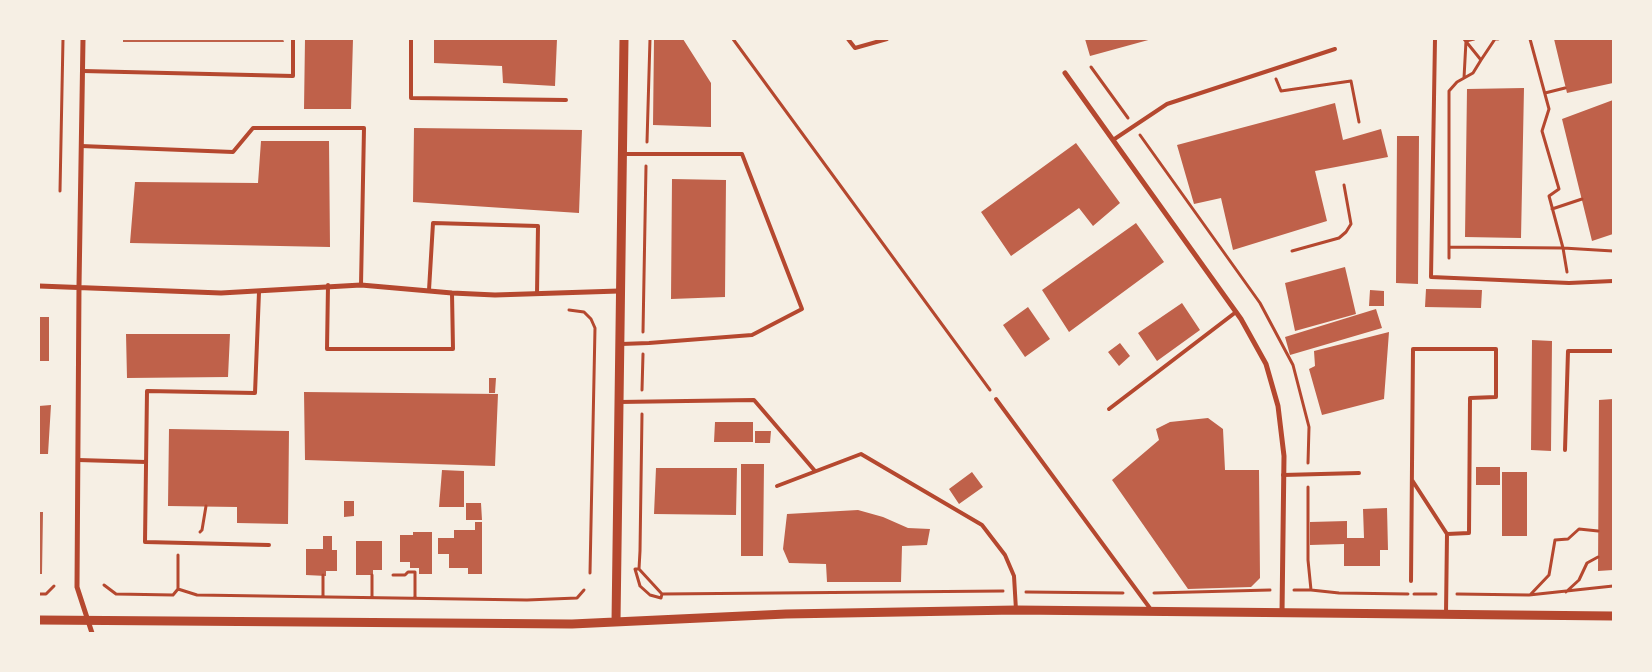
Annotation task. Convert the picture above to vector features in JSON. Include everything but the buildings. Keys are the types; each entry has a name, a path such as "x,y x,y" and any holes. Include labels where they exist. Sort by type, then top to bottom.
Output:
{"street":[{"path":"83,39 77,587 92,633"},
{"path":"616,621 624,39"},
{"path":"1065,73 1236,312 1266,364 1278,406 1284,456 1282,613"},
{"path":"39,286 79,286 221,293 259,292 328,285 361,285 495,295 620,291"},
{"path":"39,620 572,624 786,614 1016,610 1613,616"}],"lane":[{"path":"83,72 292,76 293,39"},
{"path":"411,39 411,98 566,100"},
{"path":"848,39 855,48 887,39"},
{"path":"1435,39 1431,277 1570,282 1613,281"},
{"path":"1113,140 1167,104 1335,48"},
{"path":"81,146 234,152 253,128 364,128 361,285"},
{"path":"619,344 752,336 802,309 742,154 622,154"},
{"path":"429,290 433,223 538,226 537,294"},
{"path":"328,285 327,349 452,349 452,293"},
{"path":"259,292 255,393 147,390 145,542 270,545"},
{"path":"1109,409 1236,312"},
{"path":"1411,581 1413,349 1496,349 1496,397 1470,398 1469,534 1447,534"},
{"path":"1565,450 1568,351 1613,351"},
{"path":"996,399 1152,612"},
{"path":"619,402 754,400 815,471"},
{"path":"777,486 861,454 982,525 1005,555 1014,576 1016,610"},
{"path":"78,460 146,462"},
{"path":"1283,474 1359,473"},
{"path":"1412,480 1447,534 1446,615"}],"path":[{"path":"60,192 63,39"},
{"path":"650,39 646,154 639,569 662,594 1138,593 1311,590 1338,594 1529,595 1613,586"},
{"path":"733,39 996,399"},
{"path":"1464,40 1474,39"},
{"path":"1449,258 1449,91 1457,82 1473,73 1495,39 1498,39"},
{"path":"1530,39 1549,109 1542,130 1559,189 1549,196 1570,282"},
{"path":"1464,40 1481,60"},
{"path":"1464,40 1464,78"},
{"path":"1091,67 1260,303 1293,365 1309,427 1308,560 1311,590"},
{"path":"1273,69 1281,91 1351,81 1359,122"},
{"path":"1545,94 1565,88"},
{"path":"1292,251 1339,238 1346,232 1351,224 1344,185"},
{"path":"1552,208 1582,200"},
{"path":"1449,247 1563,248 1613,252"},
{"path":"569,310 584,312 592,319 595,328 590,572"},
{"path":"1529,595 1549,575 1555,540 1568,539 1579,529 1598,531"},
{"path":"1565,592 1578,580 1587,563 1598,557"},
{"path":"639,569 635,569 640,586 656,598 661,598 662,594"},
{"path":"393,575 415,572 415,598"},
{"path":"323,575 323,597"},
{"path":"372,575 372,597"},
{"path":"104,585 116,594 173,595 178,589 197,595 527,600 577,598 584,590"},
{"path":"39,594 46,594 54,586"}]}
